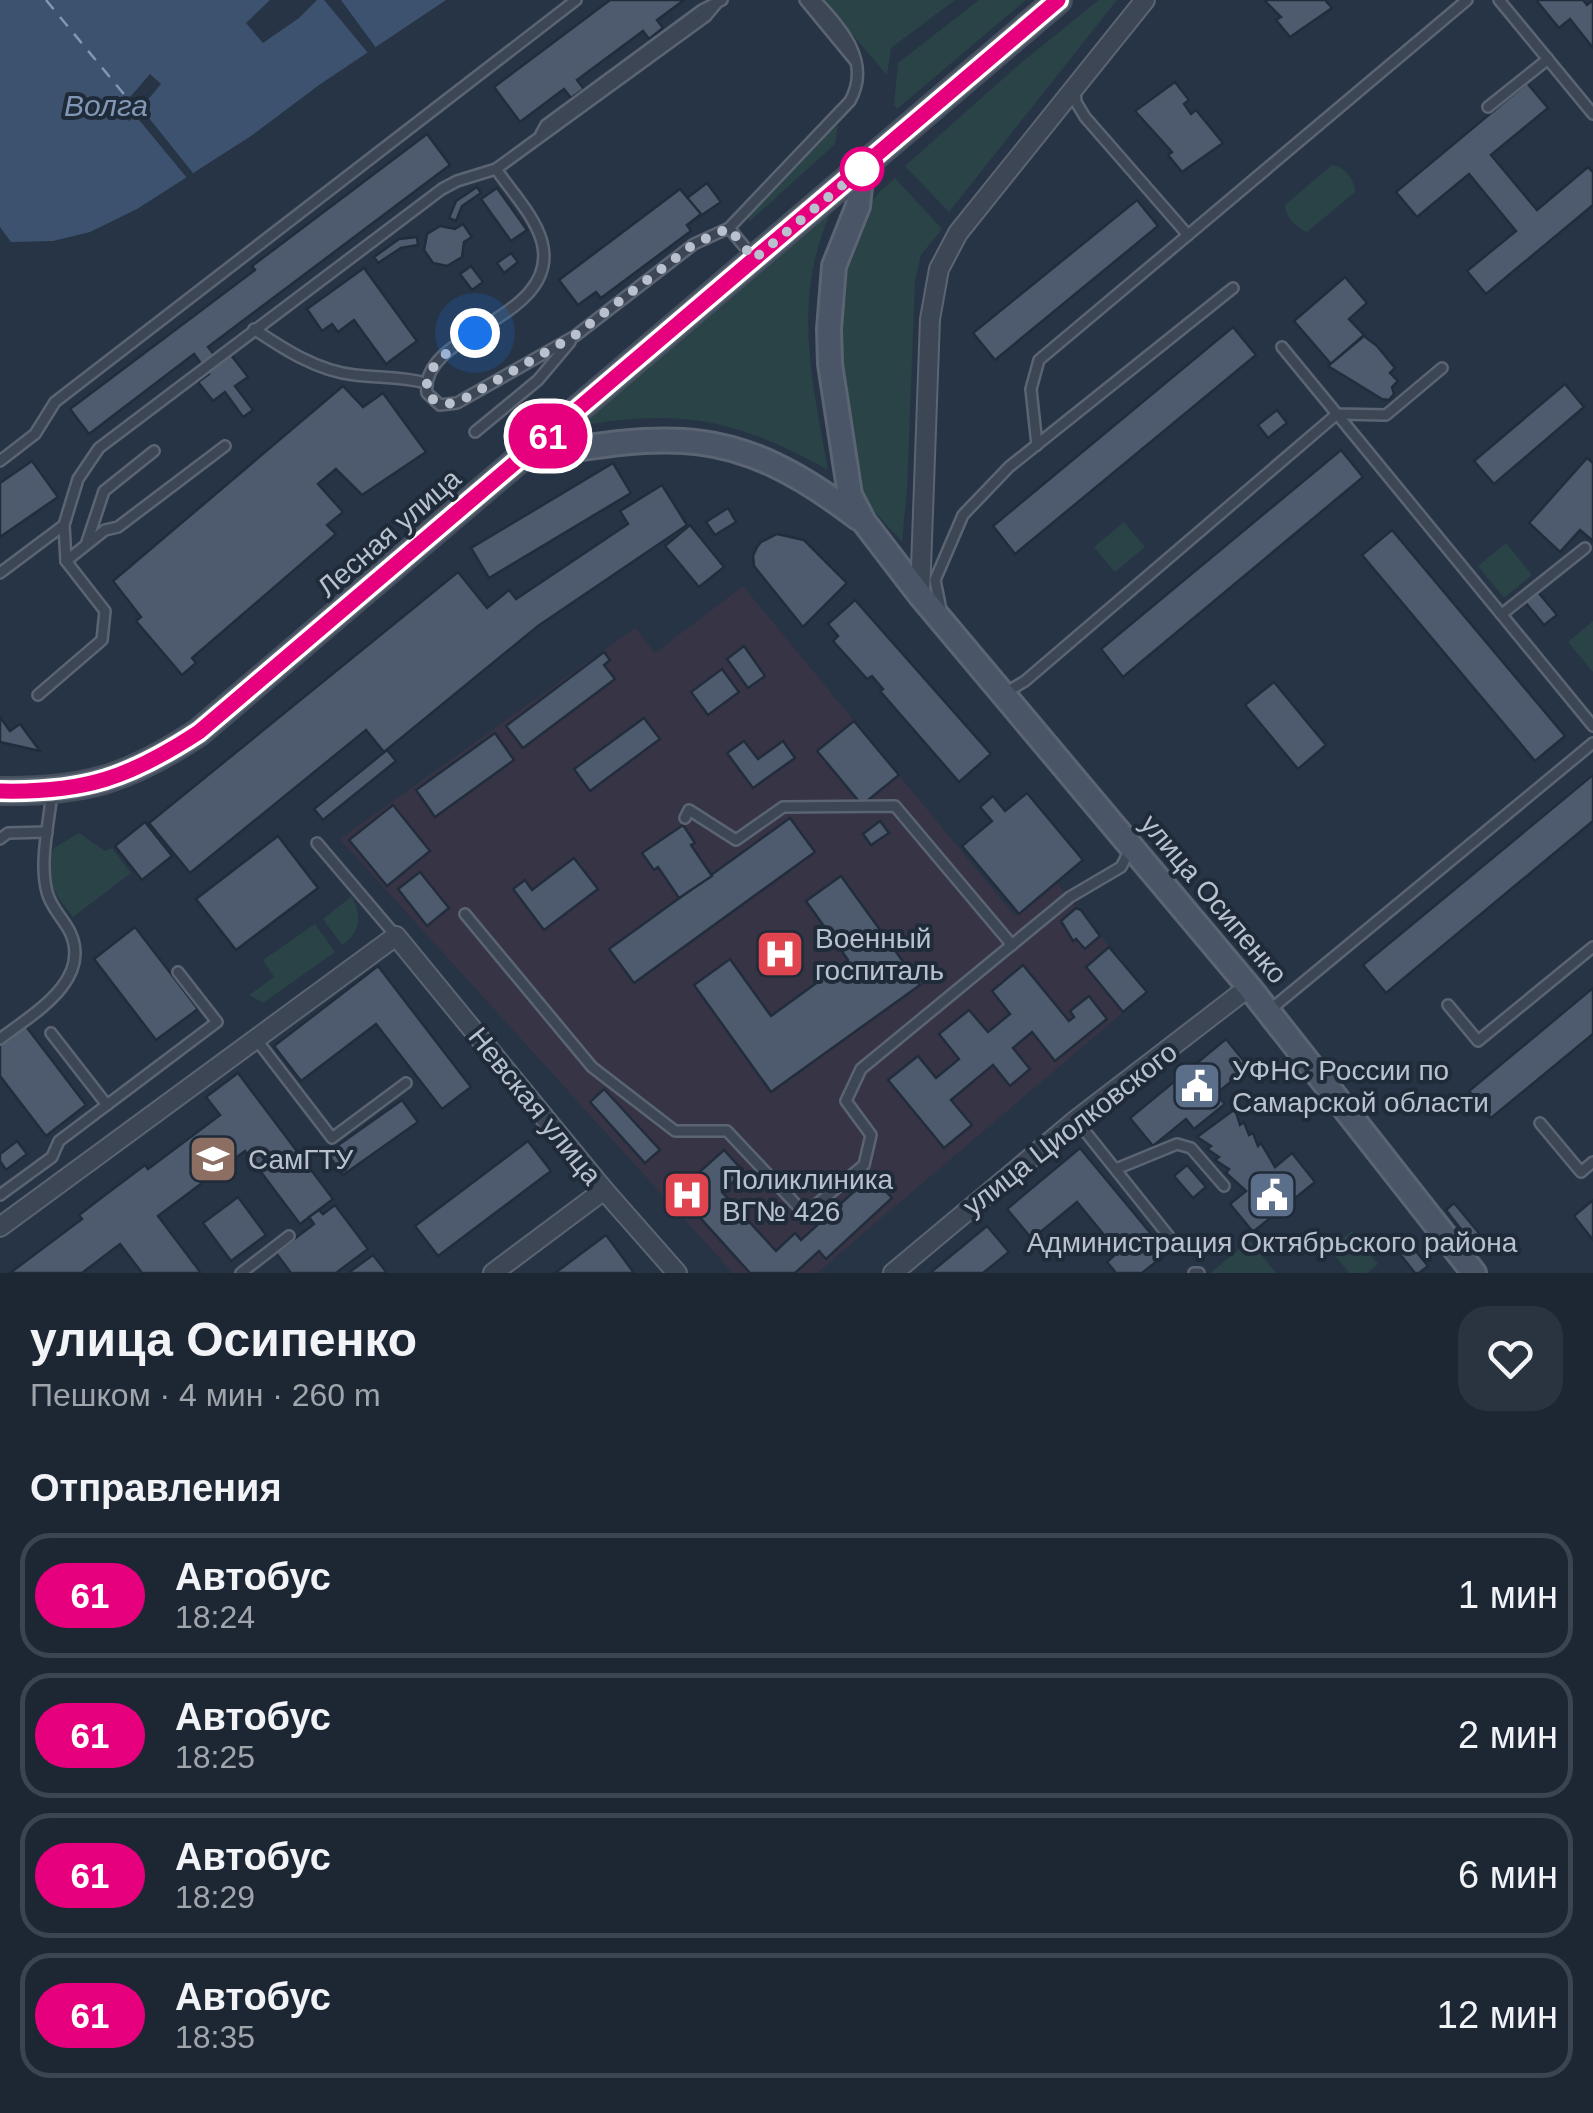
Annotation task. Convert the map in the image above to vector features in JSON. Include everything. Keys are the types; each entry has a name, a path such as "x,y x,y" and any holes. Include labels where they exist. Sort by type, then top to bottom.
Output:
{"main road":[{"name":"Лесная улица","path":"0,791 52,792 89,786 155,761 199,732 1058,0"},
{"name":"улица Осипенко","path":"862,169 858,206 834,266 828,329 850,495 864,522 920,595 1249,987 1474,1273"},
{"name":"улица Осипенко","path":"524,456 663,438 712,443 758,455 790,470 864,522"}],"street":[{"path":"920,595 930,319 939,269 958,233 1144,0"},
{"path":"0,1228 396,936"},
{"name":"Невская улица","path":"396,936 677,1273"},
{"name":"улица Циолковского","path":"892,1273 1076,1120 1249,987"},
{"path":"494,1273 604,1190"}],"lane":[{"path":"0,461 35,434 55,402 576,0"},
{"path":"805,0 856,62"},
{"path":"496,169 540,236 543,249 539,275 510,310 435,364 426,383 432,400 440,404 457,403 574,336 694,244 729,228 850,101 858,78 850,43 814,0"},
{"path":"1037,445 1031,389 1039,360 1467,0"},
{"path":"1499,0 1593,114"},
{"path":"38,694 102,640 105,611 66,561 64,525 78,479 90,457 442,189 496,169 592,90 702,10 719,2"},
{"path":"1488,107 1548,59"},
{"path":"1076,88 1076,102 1085,117 1188,235"},
{"path":"729,228 754,259"},
{"path":"943,622 935,580 963,516 1008,467 1233,288"},
{"path":"254,329 285,350 332,371 405,377 426,383"},
{"path":"475,432 538,380 574,336"},
{"path":"1282,347 1593,726"},
{"path":"1003,694 1024,681 1337,414 1386,416 1442,368"},
{"path":"66,561 105,530 118,528 224,446"},
{"path":"87,543 104,491 154,451"},
{"path":"0,573 64,525"},
{"path":"1502,614 1585,548"},
{"path":"1268,1011 1593,744"},
{"path":"0,1039 55,996 71,971 75,952 71,934 46,889 52,792"},
{"path":"685,818 689,810 736,840 783,807 895,806 1012,945"},
{"path":"0,840 8,833 47,832"},
{"path":"316,843 396,936"},
{"path":"465,914 592,1068 675,1132 727,1131 805,1214 864,1165 871,1136 846,1101 861,1069 1070,897 1121,867 1132,847"},
{"path":"1448,1006 1478,1041 1593,947"},
{"path":"0,1195 52,1156 58,1141 217,1022 178,972"},
{"path":"51,1032 107,1105"},
{"path":"256,1038 332,1138 406,1082"},
{"path":"1076,1120 1175,1244"},
{"path":"1540,1123 1581,1172 1593,1162"},
{"path":"1116,1170 1177,1144 1191,1148 1224,1186"},
{"path":"241,1273 289,1236"}],"shaded area":[{"name":"Военный госпиталь","path":"743,586 1015,916 1056,882 1147,992 817,1273 733,1273 340,839 635,628 655,653"}],"green space":[{"path":"823,0 955,0 891,48 887,75"},
{"path":"979,0 1026,0 897,109 894,105 898,63"},
{"path":"1099,0 1117,0 949,212 905,166"},
{"path":"838,125 835,144 749,222 757,200"},
{"path":"1332,165 1348,174 1355,192 1307,232 1292,222 1285,205"},
{"path":"895,178 942,229 921,255 915,281 902,541 870,506 857,475 843,404 840,364 848,251 863,212"},
{"path":"830,214 818,247 808,310 812,372 828,470 766,439 708,422 649,418 580,426"},
{"path":"1124,522 1145,547 1115,572 1094,547"},
{"path":"1506,543 1532,575 1504,598 1478,566"},
{"path":"1593,621 1593,672 1568,642"},
{"path":"79,833 105,851 112,848 131,873 73,917 56,893 48,868 54,848"},
{"path":"352,896 358,924 342,945 323,919"},
{"path":"315,924 335,952 263,1003 249,995 274,977 263,960"},
{"path":"1352,1231 1378,1264 1367,1273 1349,1273 1330,1249"},
{"path":"1250,1241 1276,1273 1210,1273"}],"water":[{"name":"Волга","path":"0,0 446,0 251,136 137,209 90,232 53,241 11,242 0,227"}],"pier":[{"path":"270,0 317,0 263,43 246,23"},
{"path":"324,0 341,0 377,49 368,53"},
{"path":"150,74 161,84 141,108 193,173 187,178 135,115 129,121 118,111"}],"building":[{"path":"610,0 684,0 657,20 663,28 649,39 643,31 577,80 584,89 571,98 564,89 520,122 494,87"},
{"path":"1264,0 1325,0 1332,8 1290,37 1276,20 1281,17"},
{"path":"1536,0 1583,0 1587,5 1593,0 1593,48 1570,19 1559,28"},
{"path":"1175,82 1189,100 1184,104 1191,114 1196,110 1223,143 1182,172 1168,155 1172,152 1135,111"},
{"path":"1527,83 1548,108 1491,155 1537,210 1588,167 1593,172 1593,205 1486,294 1467,271 1516,231 1469,174 1417,217 1396,192"},
{"path":"427,134 450,165 208,347 221,363 231,355 248,377 235,386 253,410 243,417 225,392 213,401 198,382 209,374 194,354 89,434 70,409"},
{"path":"707,183 721,202 687,225 691,231 601,298 596,292 578,305 559,280 680,189 687,198"},
{"path":"477,187 481,193 462,206 456,221 449,218 456,201"},
{"path":"497,188 527,230 511,241 481,199"},
{"path":"680,189 701,214 687,225 691,231 601,298 596,292 578,305 559,280"},
{"path":"1137,200 1158,226 995,360 973,333"},
{"path":"463,224 472,237 464,242 462,257 447,266 433,263 424,250 427,234 440,226 455,229"},
{"path":"417,237 418,245 401,248 378,263 374,257 399,239"},
{"path":"511,253 518,262 504,273 497,263"},
{"path":"471,266 483,282 472,290 460,274"},
{"path":"364,268 417,341 386,364 354,320 338,332 332,324 322,331 307,309"},
{"path":"1345,277 1367,303 1349,319 1364,335 1331,364 1294,321"},
{"path":"1233,327 1256,355 1015,554 993,526"},
{"path":"1364,336 1395,368 1390,373 1398,381 1389,400 1328,366"},
{"path":"1565,384 1584,407 1494,484 1474,461"},
{"path":"343,386 363,407 383,393 426,452 362,495 336,469 318,484 343,512 327,525 336,534 192,658 196,663 182,675 136,621 141,617 113,581"},
{"path":"1277,410 1287,423 1268,438 1258,425"},
{"path":"1341,450 1363,477 1123,677 1101,649"},
{"path":"1587,458 1593,463 1593,541 1580,530 1560,552 1529,523"},
{"path":"32,461 58,497 0,537 0,483"},
{"path":"613,463 631,493 489,578 471,548"},
{"path":"662,485 687,525 538,626 384,752 366,730 190,873 149,823 458,572 487,608 509,590 516,599 628,524 620,511"},
{"path":"728,508 736,522 715,535 706,522"},
{"path":"690,525 724,567 699,587 665,546"},
{"path":"1392,530 1565,736 1535,761 1362,555"},
{"path":"777,534 804,540 847,583 803,627 754,566 757,547"},
{"path":"1538,592 1557,615 1544,625 1525,602"},
{"path":"855,600 991,754 959,782 880,691 883,689 872,676 867,679 833,641 838,636 828,624"},
{"path":"744,646 765,676 748,688 727,659"},
{"path":"604,652 610,660 604,665 615,679 523,748 506,726"},
{"path":"722,669 739,692 708,715 691,692"},
{"path":"1274,682 1326,745 1298,769 1245,705"},
{"path":"0,717 10,731 20,724 40,751 0,742"},
{"path":"644,718 660,739 590,791 574,769"},
{"path":"854,721 899,775 862,805 817,751"},
{"path":"495,733 514,760 435,817 416,790"},
{"path":"744,741 758,759 783,741 795,758 753,788 727,753"},
{"path":"387,750 396,761 323,820 314,809"},
{"path":"1593,775 1593,821 1386,993 1363,965"},
{"path":"1027,793 1083,860 1019,914 962,846 992,821 980,807 993,796 1005,811"},
{"path":"393,805 430,851 387,886 349,840"},
{"path":"790,818 815,852 634,983 609,949"},
{"path":"880,821 889,833 871,845 863,834"},
{"path":"145,822 172,856 142,880 115,846"},
{"path":"683,825 712,876 679,898 658,867 654,870 642,853"},
{"path":"278,836 318,888 236,950 196,899","holes":["255,885 267,900 246,915 235,900"]},
{"path":"278,836 318,888 236,950 196,899"},
{"path":"574,858 598,889 544,930 513,889 525,880 532,890"},
{"path":"420,872 449,908 427,926 398,889"},
{"path":"841,876 920,985 771,1092 694,985 730,959 771,1016 848,960 806,901"},
{"path":"1076,908 1100,936 1085,949 1076,939 1073,941 1061,921"},
{"path":"135,927 198,1009 156,1040 94,959"},
{"path":"1109,947 1147,992 1123,1012 1086,967"},
{"path":"1023,965 1069,1021 1074,1017 1070,1011 1089,996 1107,1019 1055,1061 1032,1032 1013,1048 1030,1069 1010,1086 993,1065 951,1100 972,1125 944,1148 888,1080 918,1056 936,1078 959,1059 939,1034 969,1010 988,1032 1010,1014 992,991"},
{"path":"378,966 471,1087 442,1109 376,1024 301,1081 274,1046"},
{"path":"1593,988 1593,1034 1491,1118 1469,1091"},
{"path":"25,1025 86,1105 46,1136 0,1076 0,1044"},
{"name":"УФНС России по Самарской области","path":"1226,1039 1249,1067 1216,1094 1225,1104 1194,1129 1186,1119 1153,1146 1130,1118"},
{"path":"238,1073 333,1199 300,1224 245,1151 158,1216 201,1273 142,1273 120,1244 82,1273 10,1273 82,1219 79,1215 109,1192 145,1165 148,1169 220,1115 206,1097"},
{"path":"604,1089 660,1150 645,1163 590,1102"},
{"path":"402,1100 418,1122 343,1175 327,1153"},
{"path":"1235,1109 1240,1125 1244,1122 1249,1135 1253,1133 1275,1167 1292,1153 1315,1182 1253,1232 1230,1204 1246,1191 1226,1173 1229,1169 1215,1160 1219,1157 1207,1149 1211,1146 1197,1137"},
{"path":"17,1141 27,1154 6,1170 0,1154"},
{"path":"528,1141 551,1171 438,1256 415,1226"},
{"path":"1080,1148 1167,1253 1142,1273 1116,1273 1107,1262 1118,1252 1077,1202 1032,1239 1007,1209"},
{"path":"724,1150 744,1172 722,1192 776,1251 795,1233 801,1240 871,1176 892,1198 826,1259 819,1251 795,1273 750,1273 677,1192"},
{"path":"1187,1165 1206,1187 1193,1198 1174,1176"},
{"path":"238,1197 266,1235 231,1261 203,1223"},
{"path":"1593,1200 1593,1240 1574,1216"},
{"path":"1454,1203 1479,1233 1470,1241 1446,1210"},
{"path":"335,1205 368,1249 336,1273 291,1273 276,1253 314,1224 309,1217 319,1210 323,1214"},
{"path":"987,1226 1009,1252 983,1273 930,1273"},
{"path":"1402,1234 1428,1266 1419,1273 1391,1243"},
{"path":"606,1235 634,1273 555,1273"},
{"path":"373,1255 387,1273 348,1273"}],"ferry route":[{"path":"46,0 128,99"}],"bus line":[{"name":"61","path":"0,791 52,792 89,786 155,761 199,732 1058,0"}],"place":[{"name":"Военный госпиталь","path":"780,954"},
{"name":"УФНС России по Самарской области","path":"1197,1086"},
{"name":"СамГТУ","path":"213,1159"},
{"name":"Поликлиника ВГ№ 426","path":"687,1195"},
{"name":"Администрация Октябрьского района","path":"1272,1195"}],"route":[{"path":"475,333 448,352 428,374 427,393 432,400 440,404 457,403 553,350 712,234 729,228 754,259 862,169"}]}
